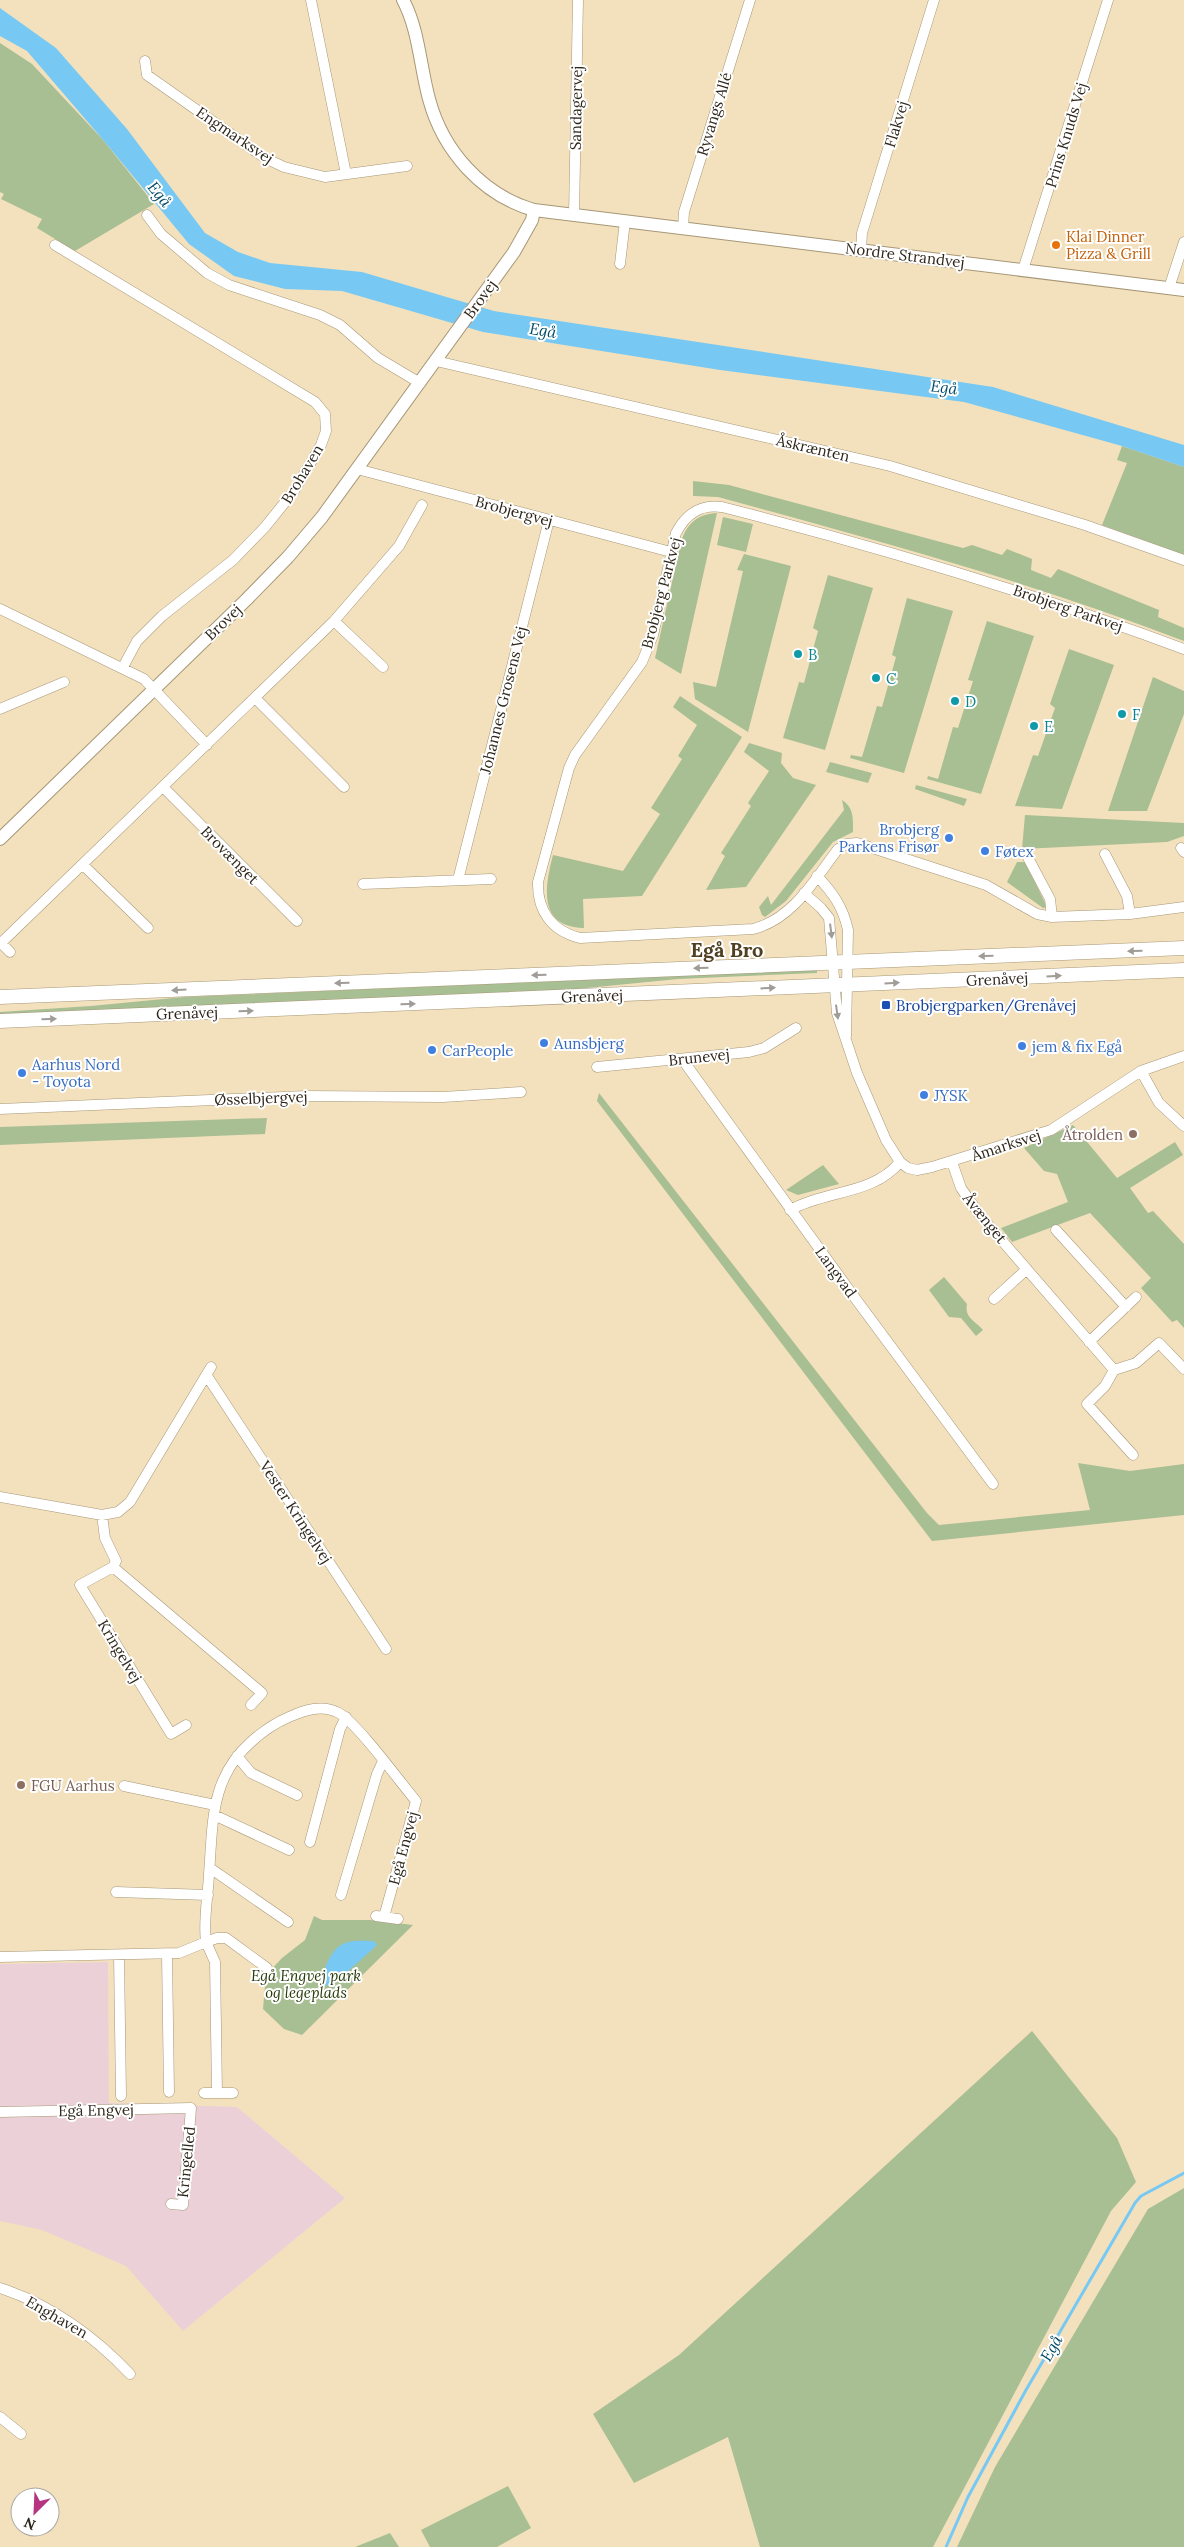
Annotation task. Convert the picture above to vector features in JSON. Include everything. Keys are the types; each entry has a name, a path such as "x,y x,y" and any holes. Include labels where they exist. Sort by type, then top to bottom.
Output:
{"main road":[{"name":"Grenåvej","path":"0,997 1184,948"},
{"name":"Grenåvej","path":"0,1021 1184,970"}],"street":[{"path":"311,0 346,174"},
{"name":"Nordre Strandvej","path":"403,0 411,16 429,100 453,152 489,189 518,206 534,210 1184,290"},
{"name":"Sandagervej","path":"574,215 578,0"},
{"name":"Ryvangs Allé","path":"683,228 684,212 750,0"},
{"name":"Flakvej","path":"861,250 862,234 934,0"},
{"name":"Prins Knuds Vej","path":"1023,270 1108,0"},
{"name":"Engmarksvej","path":"145,60 147,75 265,158 284,167 325,178 407,166"},
{"name":"Brovej","path":"0,839 288,557 322,517 514,252 532,220 534,210"},
{"path":"147,214 161,234 207,272 229,285 320,315 340,326 378,358 420,383"},
{"path":"620,264 625,221"},
{"path":"1169,288 1184,242"},
{"name":"Brohaven","path":"55,245 315,402 325,414 326,431 321,445 282,507 233,560 155,622 137,641 123,667"},
{"name":"Åskrænten","path":"436,361 890,466 1085,525 1184,560"},
{"name":"Brobjergvej","path":"358,468 671,552"},
{"path":"10,952 1,942 164,788 334,621 399,546 422,505"},
{"name":"Brobjerg Parkvej","path":"1184,649 1050,601 961,573 720,506 699,509 682,521 676,533 653,634 642,662 576,755 569,768 538,882 540,904 544,914 555,926 570,935 580,938 753,929 787,912 804,894 838,849 846,844 858,843 986,885 1037,914 1052,917 1130,914 1184,907"},
{"name":"Johannes Grosens Vej","path":"458,880 549,520"},
{"path":"0,609 123,667 144,679 206,745"},
{"path":"334,621 383,666"},
{"path":"0,709 64,682"},
{"path":"255,698 344,787"},
{"name":"Brovænget","path":"164,788 297,921"},
{"path":"1026,854 1050,900 1052,917"},
{"path":"1105,854 1127,896 1130,914"},
{"path":"84,865 148,928"},
{"path":"817,876 837,899 845,915 848,930 846,1037"},
{"path":"363,884 491,879"},
{"path":"790,1210 874,1183 890,1174 900,1162 886,1140 857,1073 846,1037 838,1021 829,918 821,908 804,894"},
{"name":"Brunevej","path":"597,1067 749,1052 764,1048 796,1028"},
{"name":"Åmarksvej","path":"900,1162 908,1168 917,1170 952,1162 1051,1130 1141,1071 1184,1056"},
{"name":"Langvad","path":"682,1059 790,1210 993,1484"},
{"path":"1141,1071 1159,1103 1184,1126"},
{"name":"Øsselbjergvej","path":"0,1109 306,1096 443,1098 521,1092"},
{"name":"Åvænget","path":"952,1162 961,1188 969,1202 1114,1370"},
{"path":"1056,1230 1126,1306"},
{"path":"994,1299 1027,1269"},
{"path":"1089,1342 1136,1297"},
{"path":"1133,1455 1087,1404 1105,1386 1114,1370 1136,1364 1159,1343 1184,1369"},
{"name":"Vester Kringelvej","path":"102,1515 118,1512 130,1502 209,1371 386,1648"},
{"path":"0,1497 102,1515 105,1538 116,1561 113,1568 262,1693 251,1705"},
{"name":"Kringelvej","path":"113,1568 80,1585 171,1734 186,1725"},
{"path":"217,2093 215,1962 206,1942 205,1922 215,1810 223,1775 236,1756 260,1734 280,1721 308,1709 328,1709 346,1717 340,1729 310,1842"},
{"name":"Egå Engvej","path":"346,1717 416,1801 380,1916 398,1919"},
{"path":"236,1756 251,1773 297,1795"},
{"path":"341,1895 377,1774 383,1761"},
{"path":"124,1786 215,1810 289,1850"},
{"path":"210,1868 288,1922"},
{"path":"116,1892 208,1895"},
{"path":"0,1957 167,1954 189,1950 218,1938 226,1938 266,1968"},
{"path":"167,1954 169,2092"},
{"name":"Egå Engvej","path":"120,1955 121,2096"},
{"path":"204,2093 233,2093"},
{"name":"Egå Engvej","path":"0,2112 191,2108"},
{"name":"Kringelled","path":"170,2204 183,2205 191,2108"},
{"name":"Enghaven","path":"0,2288 38,2303 68,2320 93,2338 130,2374"},
{"path":"0,2418 21,2434"}],"shaded area":[{"path":"108,1962 109,2103 237,2107 345,2198 183,2331 126,2266 42,2230 0,2221 0,1964"}],"green space":[{"path":"0,43 32,64 104,141 154,204 75,251 37,228 42,219 1,199 4,194 0,192"},
{"path":"1122,446 1184,467 1184,555 1102,525 1127,463 1117,460"},
{"path":"693,481 729,485 963,548 972,545 1002,555 1007,549 1032,559 1031,570 1051,578 1058,569 1159,610 1158,617 1184,628 1184,641 1069,600 953,563 718,497 693,496"},
{"path":"717,513 681,674 655,658 683,535 694,521 704,515"},
{"path":"723,517 753,524 746,552 717,545"},
{"path":"744,554 791,566 748,732 695,699 693,682 716,687 743,571 737,570"},
{"path":"828,575 873,588 825,750 783,738 799,682 804,683 818,631 813,628"},
{"path":"907,598 953,611 904,773 850,758 851,755 862,757 877,706 882,707 896,657 892,655"},
{"path":"987,621 1034,636 981,794 927,779 928,776 938,779 953,727 958,728 973,681 968,680"},
{"path":"1069,649 1114,665 1062,809 1015,806 1033,755 1038,756 1055,708 1050,704"},
{"path":"1153,677 1184,691 1184,714 1147,811 1108,811"},
{"path":"680,696 742,737 642,896 583,899 584,928 569,926 558,921 551,913 547,891 553,855 623,871 660,814 651,808 682,759 678,756 697,725 673,707"},
{"path":"749,743 782,753 781,763 793,778 816,785 746,887 706,890 725,856 721,853 751,806 748,803 769,771 744,752"},
{"path":"830,762 872,773 868,783 826,772"},
{"path":"916,785 967,799 964,806 915,789"},
{"path":"842,800 851,810 853,832 833,842 786,901 765,917 762,915 759,907 768,896 771,905 844,810"},
{"path":"1025,815 1184,823 1184,836 1167,842 1022,849"},
{"path":"1017,862 1025,862 1047,907 1043,908 1007,882"},
{"path":"817,970 817,973 678,979 546,992 0,1015 0,1012 184,997"},
{"path":"599,1093 927,1513 939,1525 1090,1510 1078,1463 1130,1471 1184,1464 1184,1515 932,1541 597,1101"},
{"path":"267,1118 265,1134 0,1145 0,1127"},
{"path":"1073,1125 1117,1178 1175,1142 1183,1155 1130,1188 1148,1213 1153,1211 1184,1244 1184,1328 1177,1320 1172,1322 1141,1288 1151,1278 1090,1213 1012,1242 1001,1228 1068,1202 1057,1174 1044,1171 1024,1148"},
{"path":"823,1165 839,1184 798,1195 786,1190"},
{"path":"944,1277 967,1304 967,1313 971,1319 983,1330 976,1336 961,1318 949,1317 929,1290"},
{"name":"Egå Engvej park og legeplads","path":"314,1916 322,1920 370,1920 413,1925 302,2035 284,2029 263,2009 266,1975 282,1958 305,1940"},
{"path":"1032,2031 1117,2138 1136,2182 1111,2211 933,2547 760,2547 728,2437 634,2483 593,2414 679,2355"},
{"path":"1184,2188 1184,2547 957,2547 995,2467 1148,2209"},
{"path":"508,2486 531,2528 497,2547 430,2547 421,2530"},
{"path":"390,2533 399,2547 355,2547"}],"water":[{"path":"0,8 56,48 127,129 205,233 238,252 270,263 362,272 494,311 993,387 1184,445 1184,467 1122,446 964,402 720,370 483,332 342,291 285,289 234,276 189,244 27,51 0,36"},
{"path":"352,1941 373,1941 377,1944 375,1947 336,1982 328,1986 322,1983 329,1960 340,1946"}],"waterway":[{"name":"Egå","path":"946,2547 968,2497 1026,2390 1135,2203 1141,2196 1184,2173"}],"place":[{"name":"Klai Dinner Pizza & Grill","path":"1056,245"},
{"name":"B","path":"798,654"},
{"name":"C","path":"876,678"},
{"name":"D","path":"955,701"},
{"name":"F","path":"1122,714"},
{"name":"E","path":"1034,726"},
{"name":"Brobjerg Parkens Frisør","path":"949,838"},
{"name":"Føtex","path":"985,851"},
{"name":"Brobjergparken/Grenåvej","path":"886,1005"},
{"name":"Aunsbjerg","path":"544,1043"},
{"name":"jem & fix Egå","path":"1022,1046"},
{"name":"CarPeople","path":"432,1050"},
{"name":"Aarhus Nord - Toyota","path":"22,1073"},
{"name":"JYSK","path":"924,1095"},
{"name":"Åtrolden","path":"1133,1134"},
{"name":"FGU Aarhus","path":"21,1785"}],"district":[{"name":"Egå Bro","path":"727,949"}]}
